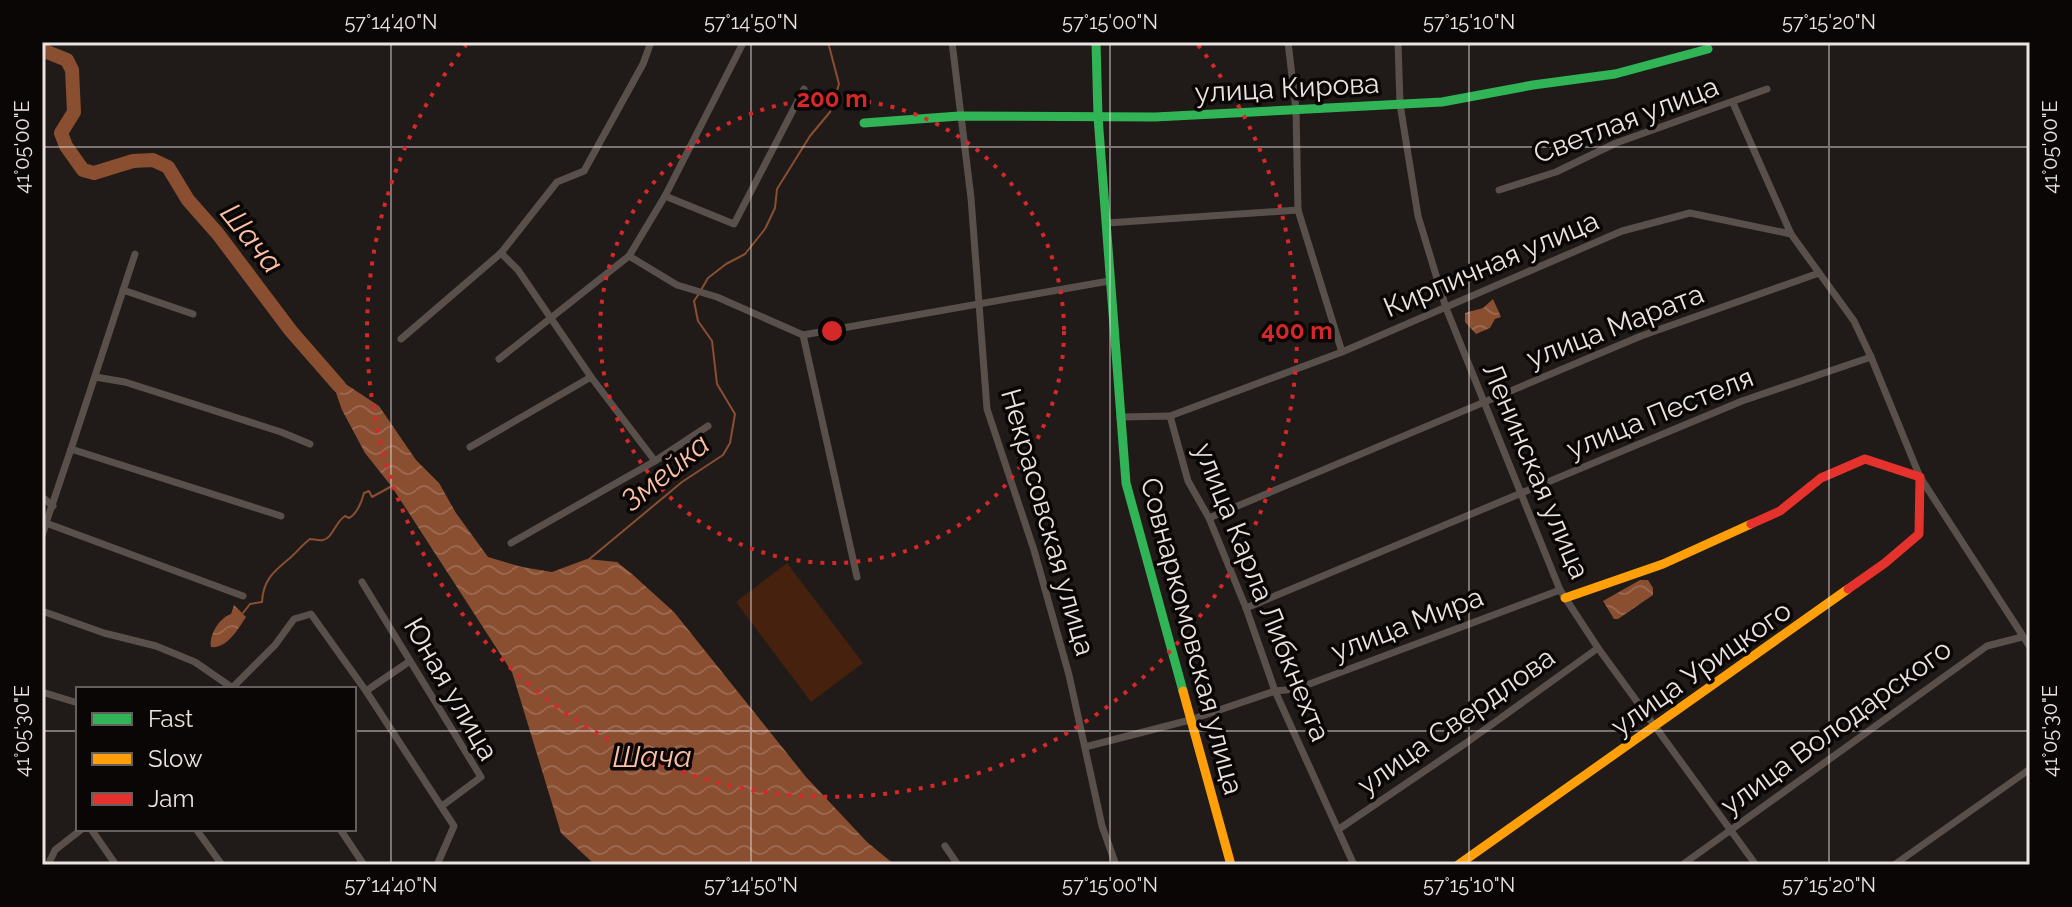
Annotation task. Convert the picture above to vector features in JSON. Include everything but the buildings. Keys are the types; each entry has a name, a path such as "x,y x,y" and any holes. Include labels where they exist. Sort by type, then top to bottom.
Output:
{"street":[{"path":"401,339 501,253 557,182 584,171 643,64 651,42"},
{"path":"499,359 629,256 665,196 741,42"},
{"name":"Некрасовская улица","path":"952,42 971,198 987,409 1034,550 1102,826 1116,865"},
{"path":"1096,42 1098,117 1120,417"},
{"path":"1288,42 1296,110 1298,210 1342,352"},
{"name":"Ленинская улица","path":"1398,42 1400,104 1418,216 1446,308 1562,594 1729,832 1756,865"},
{"name":"улица Кирова","path":"864,123 959,116 1098,117 1442,102 1615,74 1708,49"},
{"path":"665,196 734,224 804,89"},
{"name":"Светлая улица","path":"1499,190 1556,172 1616,143 1767,89"},
{"path":"1733,103 1791,234 1854,321 1920,477 2030,647"},
{"path":"1107,223 1298,210"},
{"name":"Кирпичная улица","path":"1170,416 1342,352 1622,231 1690,213 1791,234"},
{"path":"501,253 518,270 591,377 655,461"},
{"path":"42,536 135,254"},
{"path":"629,256 682,287 717,297 803,335 1109,281"},
{"name":"улица Марата","path":"1209,518 1641,336 1819,273"},
{"path":"123,290 193,314"},
{"path":"803,335 857,577"},
{"name":"улица Пестеля","path":"1246,608 1742,401 1871,357"},
{"path":"95,377 137,386 310,444"},
{"path":"470,447 591,377"},
{"name":"улица Карла Либкнехта","path":"1120,417 1170,416 1188,481 1209,518 1246,608 1275,691 1354,865"},
{"name":"Совнаркомовская улица","path":"1120,417 1126,483 1231,865"},
{"path":"511,543 655,461 708,426"},
{"path":"71,449 281,516"},
{"name":"улица Мира","path":"1085,747 1190,720 1275,691 1296,689 1562,594 1663,564 1780,511 1821,478 1865,459 1920,477"},
{"name":"улица Урицкого","path":"1458,865 1656,728 1885,563 1919,534 1920,477"},
{"path":"42,497 53,506"},
{"path":"46,523 243,596"},
{"name":"Юная улица","path":"362,582 481,777 442,806"},
{"path":"42,611 104,633 156,646 195,662 230,687"},
{"path":"235,687 275,645 294,619 311,614 366,691 454,826 437,865"},
{"name":"улица Володарского","path":"1682,865 1987,646 2022,637"},
{"name":"улица Свердлова","path":"1339,829 1598,648"},
{"path":"366,691 410,661"},
{"path":"42,692 76,702"},
{"path":"1894,865 2030,769"},
{"path":"48,865 55,850 79,831"},
{"path":"92,831 116,865"},
{"path":"197,831 222,865"},
{"path":"341,831 364,865"},
{"path":"945,846 958,865"}],"shaded area":[{"path":"787,563 863,663 811,702 736,602"}],"water":[{"path":"1493,299 1501,317 1495,319 1490,328 1476,334 1465,322 1465,313 1483,308"},
{"name":"Шача","path":"329,373 379,406 416,460 439,483 488,557 552,572 587,559 617,562 632,574 674,612 806,777 867,842 895,865 593,863 561,833 512,672 392,487 365,453 342,410"},
{"path":"1640,580 1648,580 1653,595 1614,619 1603,601"},
{"path":"234,605 246,617 227,642 211,647 216,628 231,614"}],"waterway":[{"name":"Змейка","path":"701,290 708,278 745,254 765,229 775,208 777,189 810,136 830,112 839,84 828,42"},
{"name":"Шача","path":"42,50 67,60 72,70 74,112 61,133 83,170 94,173 133,161 153,160 168,167 188,200 218,234 291,331 339,386"},
{"name":"Змейка","path":"587,561 682,482 723,455 730,443 735,414 717,384 712,341 698,321 694,301 698,295"},
{"path":"243,613 250,604 262,602 270,577 307,541 323,540 329,536 345,516 349,518 354,514 364,493 369,491 372,497 392,486"}],"traffic: fast":[{"path":"1096,42 1098,117 1126,483 1183,691"},
{"path":"864,123 959,116 1155,117 1442,102 1615,74 1708,49"}],"traffic: slow":[{"path":"1565,598 1663,564 1751,524"},
{"path":"1458,865 1848,589"},
{"path":"1183,691 1231,865"}],"traffic: jam":[{"path":"1751,524 1780,511 1821,478 1865,459 1920,477 1919,534 1848,589"}]}
